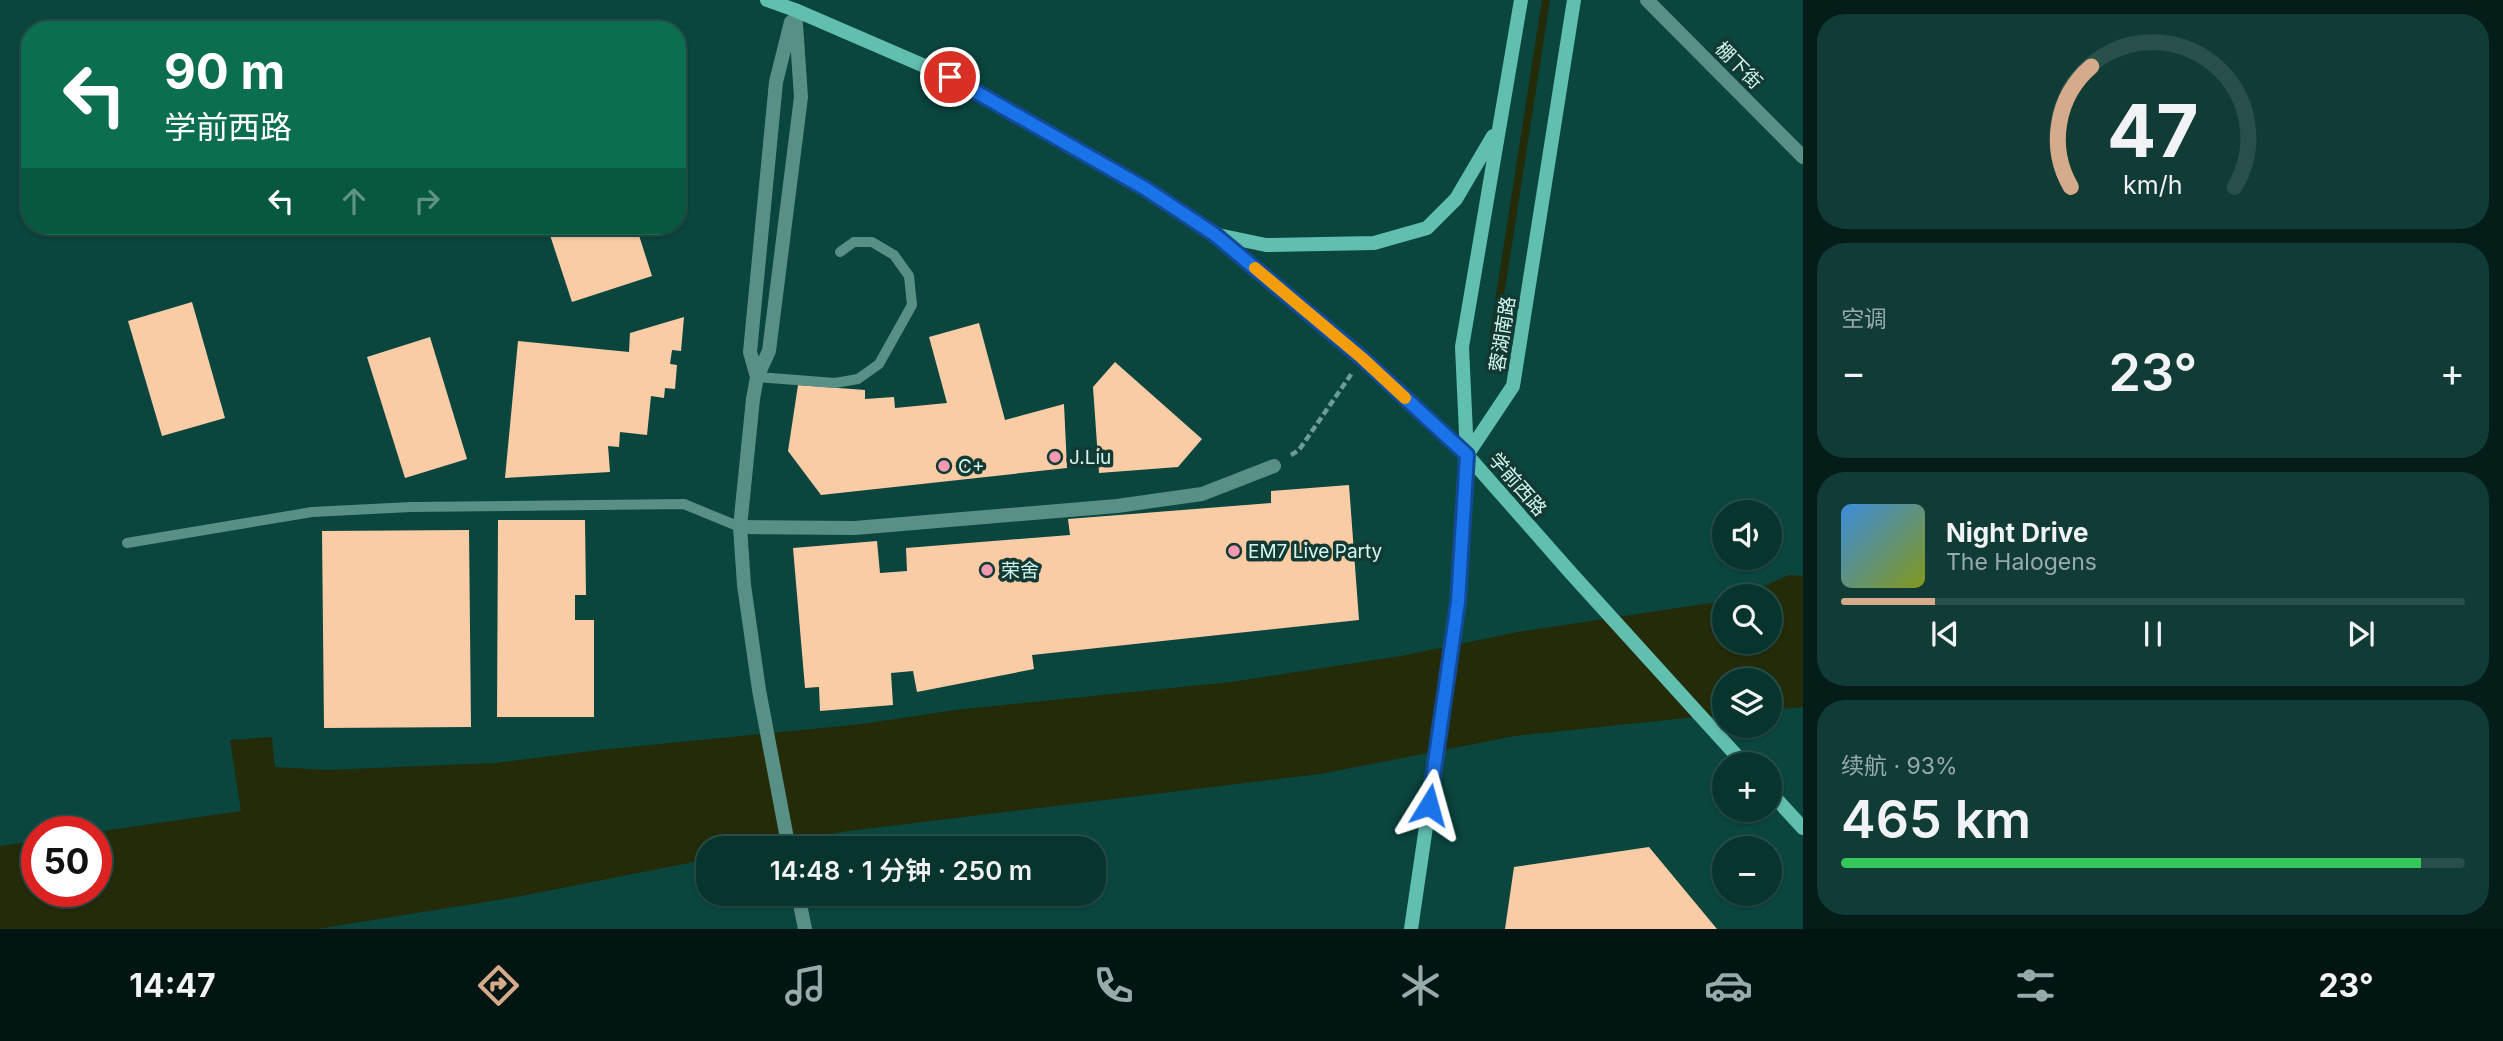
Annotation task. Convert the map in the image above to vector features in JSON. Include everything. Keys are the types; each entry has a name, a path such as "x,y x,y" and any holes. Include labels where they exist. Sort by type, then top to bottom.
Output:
{"main road":[{"name":"学前西路","path":"767,0 950,77 1146,189 1214,234 1362,358 1467,455 1733,752"},
{"name":"蓉湖南路","path":"1467,455 1462,347 1521,0"},
{"name":"蓉湖南路","path":"1467,455 1513,386 1574,0"},
{"path":"1214,234 1266,245 1374,243 1427,228 1456,199 1497,129"},
{"path":"1411,929 1458,602 1467,455"},
{"path":"1782,804 1803,828"}],"street":[{"name":"棚下街","path":"1647,0 1803,157"},
{"path":"757,377 750,352 775,82 795,10"},
{"path":"787,836 759,690 744,585 740,527 757,377 769,351 801,97 795,10"},
{"path":"740,527 855,528 1117,506 1202,494 1274,466"},
{"path":"800,906 804,928"}],"lane":[{"path":"757,377 835,383 858,379 879,364 912,305 909,276 894,255 872,242 854,242 840,252"},
{"path":"127,543 312,512 411,508 684,504 740,527"}],"path":[{"path":"1298,450 1362,358"}],"shaded area":[{"path":"1789,575 1803,576 1803,707 1782,709 1782,668 1712,668 1712,715 1515,736 1320,774 822,836 696,836 696,862 516,897 317,929 0,929 0,846 21,843 21,907 112,907 112,830 241,811 230,740 272,737 275,767 327,770 495,763 862,724 955,710 1231,682 1401,656 1518,632 1712,603 1712,654 1782,654 1782,584 1769,584"}],"building":[{"path":"550,235 639,235 652,276 572,302"},
{"path":"192,302 225,418 162,436 128,321"},
{"path":"684,317 681,351 672,350 670,364 677,365 675,389 665,388 664,398 651,396 647,435 620,432 619,447 608,446 610,472 505,478 518,341 629,352 630,333"},
{"path":"979,323 1005,420 1064,404 1067,468 821,495 788,451 798,385 865,390 865,399 894,397 895,408 947,403 929,337"},
{"path":"430,337 467,459 405,478 367,357"},
{"path":"1115,362 1202,439 1178,467 1099,473 1093,387"},
{"path":"1349,485 1359,620 1032,655 1034,669 917,692 913,671 891,673 893,705 820,711 819,687 805,688 793,548 877,541 880,573 907,571 906,548 1070,535 1068,519 1271,503 1271,491"},
{"path":"498,520 585,520 586,595 575,595 575,620 594,620 594,717 497,717"},
{"path":"469,530 471,727 324,728 322,531"},
{"path":"1649,847 1717,929 1505,929 1514,867"}],"waterway":[{"path":"1494,334 1546,0"}],"slow traffic":[{"path":"1255,268 1405,398"}],"place":[{"name":"J.Liu","path":"1055,457"},
{"name":"C+","path":"944,466"},
{"name":"EM7 Live Party","path":"1234,551"},
{"name":"荣舍","path":"987,570"}],"route":[{"path":"950,77 1146,189 1214,234 1362,358 1467,455 1458,602 1429,805"}]}
